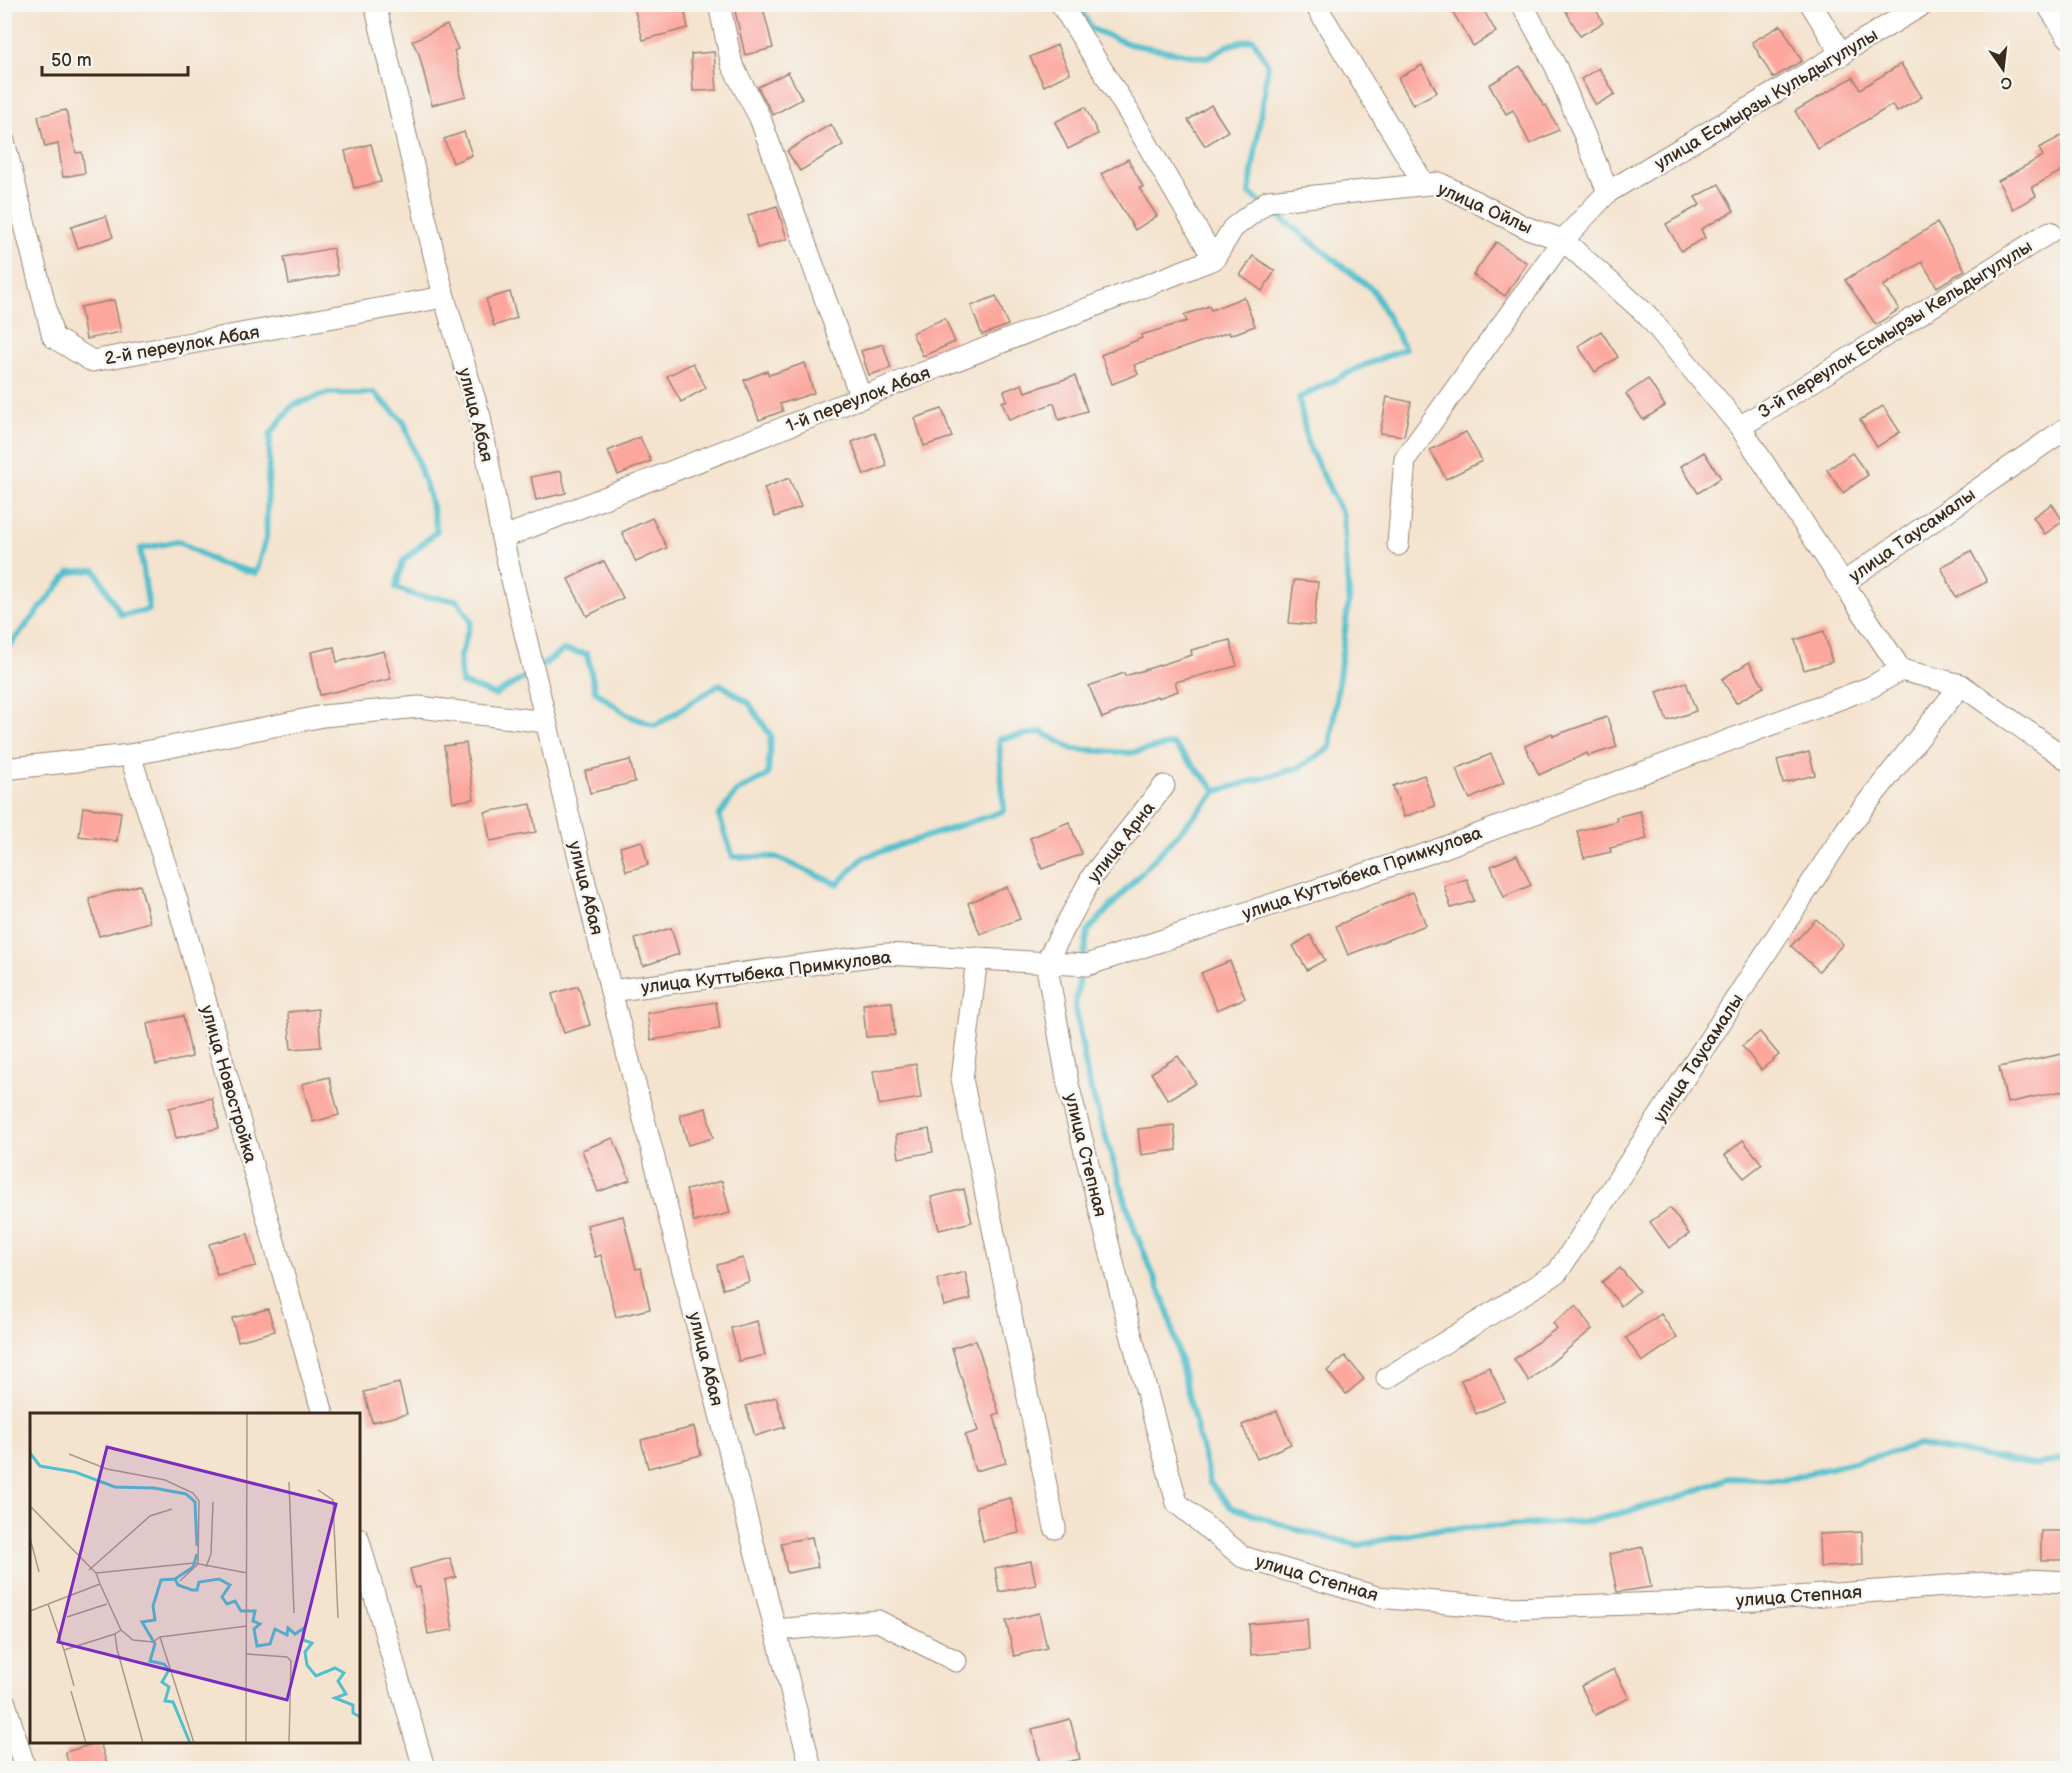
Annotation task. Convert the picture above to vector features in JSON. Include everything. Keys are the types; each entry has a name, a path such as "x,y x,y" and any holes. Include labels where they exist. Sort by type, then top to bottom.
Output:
{"street":[{"name":"улица Абая","path":"375,4 444,297 480,417 502,538 611,992 811,1768"},
{"path":"719,4 732,65 760,118 861,398"},
{"path":"1061,4 1128,111 1214,259"},
{"path":"1315,4 1424,184"},
{"path":"1522,4 1556,67 1608,192"},
{"path":"1810,4 1842,55"},
{"name":"улица Есмырзы Кульдыгулулы","path":"1398,545 1405,459 1563,240 1608,192 1842,55 1924,4"},
{"path":"2047,4 2067,37"},
{"name":"2-й переулок Абая","path":"4,141 52,337 92,361 444,297"},
{"name":"улица Ойлы","path":"1214,259 1233,228 1268,201 1439,183 1525,227 1563,240 1647,315 1740,427 1843,583"},
{"name":"3-й переулок Есмырзы Кельдыгулулы","path":"1740,427 2050,232"},
{"name":"1-й переулок Абая","path":"502,538 1214,259"},
{"name":"улица Таусамалы","path":"1901,670 1843,583 2067,427"},
{"path":"1901,670 1962,685 2067,760"},
{"name":"улица Куттыбека Примкулова","path":"611,992 886,954 1087,965 1429,852 1871,687 1901,670"},
{"name":"улица Таусамалы","path":"1387,1378 1557,1274 1848,827 1962,685"},
{"path":"4,769 130,755 323,716 419,707 546,722"},
{"name":"улица Новостройка","path":"130,755 177,901 323,1413"},
{"name":"улица Арна","path":"1046,962 1092,875 1164,786"},
{"path":"976,958 962,1079 1055,1528"},
{"name":"улица Степная","path":"1046,962 1068,1084 1130,1330 1177,1503 1243,1557 1377,1597 1506,1608 1756,1600 2027,1580 2067,1582"},
{"path":"360,1545 424,1768"},
{"path":"775,1630 878,1621 956,1661"},
{"path":"4,1700 25,1768"}],"building":[{"path":"633,4 683,4 688,28 643,40"},
{"path":"762,4 773,48 745,55 735,11"},
{"path":"1448,4 1480,4 1496,32 1473,46"},
{"path":"1562,4 1593,4 1603,23 1580,36"},
{"path":"447,25 458,49 454,51 466,96 432,105 419,54 412,41"},
{"path":"1781,25 1802,61 1773,78 1752,42"},
{"path":"1057,45 1070,73 1044,86 1030,57"},
{"path":"714,52 717,90 693,91 691,54"},
{"path":"1901,64 1922,97 1897,112 1892,105 1818,149 1795,111 1853,77 1860,89"},
{"path":"1422,65 1437,92 1413,105 1398,78"},
{"path":"1520,66 1544,106 1546,105 1559,130 1530,144 1513,110 1506,114 1489,85"},
{"path":"1599,68 1615,94 1596,105 1581,79"},
{"path":"788,72 802,99 773,115 758,87"},
{"path":"1211,105 1228,131 1205,146 1188,120"},
{"path":"1085,107 1098,134 1068,149 1055,122"},
{"path":"66,110 76,153 82,152 85,173 63,177 58,144 45,147 38,116"},
{"path":"831,124 843,145 800,171 787,151"},
{"path":"464,132 472,155 453,163 444,139"},
{"path":"2063,135 2067,143 2067,168 2032,187 2036,196 2013,209 1998,181 2043,156 2039,148"},
{"path":"371,144 381,182 354,188 345,151"},
{"path":"1128,159 1143,187 1139,188 1157,216 1135,230 1101,174"},
{"path":"1719,184 1734,211 1701,229 1705,238 1681,251 1666,224 1700,205 1695,197"},
{"path":"777,206 787,239 757,248 748,215"},
{"path":"106,216 113,237 78,248 71,227"},
{"path":"1937,223 1965,270 1937,287 1922,262 1883,286 1899,309 1876,325 1845,280"},
{"path":"1496,242 1527,263 1505,296 1473,275"},
{"path":"333,248 338,275 289,284 284,257"},
{"path":"1253,256 1275,271 1262,291 1240,275"},
{"path":"510,292 517,318 494,326 486,299"},
{"path":"996,296 1008,325 982,335 971,306"},
{"path":"1244,297 1255,326 1230,335 1229,332 1134,365 1138,374 1112,384 1101,355 1142,338 1141,335 1187,321 1184,315 1209,306 1211,310"},
{"path":"114,300 121,332 86,339 80,307"},
{"path":"945,318 955,342 923,356 912,333"},
{"path":"1601,331 1618,357 1595,372 1578,346"},
{"path":"883,344 891,368 869,375 861,351"},
{"path":"693,363 706,388 681,402 667,376"},
{"path":"805,363 814,393 780,404 783,411 759,420 744,380 767,371 769,375"},
{"path":"1075,376 1087,411 1059,420 1054,403 1009,420 1002,402 1007,400 1004,391 1022,384 1025,392"},
{"path":"1648,379 1665,406 1643,420 1626,394"},
{"path":"1387,397 1411,402 1404,436 1380,433"},
{"path":"1883,406 1900,432 1877,447 1860,420"},
{"path":"942,409 952,437 924,446 915,418"},
{"path":"1466,432 1482,461 1446,479 1430,450"},
{"path":"875,433 887,466 864,475 852,442"},
{"path":"640,437 651,461 618,475 608,451"},
{"path":"1704,452 1721,478 1698,493 1681,466"},
{"path":"1852,453 1868,475 1843,493 1827,470"},
{"path":"561,471 566,493 536,500 531,477"},
{"path":"789,478 801,507 775,517 764,488"},
{"path":"2052,504 2063,521 2045,534 2033,517"},
{"path":"652,518 667,548 636,562 622,532"},
{"path":"1971,551 1987,582 1956,597 1941,567"},
{"path":"604,561 623,598 587,616 568,579"},
{"path":"1294,580 1318,582 1314,625 1289,623"},
{"path":"1824,631 1832,662 1804,670 1795,640"},
{"path":"1230,640 1237,666 1175,682 1178,691 1158,698 1157,696 1102,718 1089,686 1124,673 1125,676 1192,655 1191,650"},
{"path":"334,647 337,662 384,651 391,679 320,695 311,652"},
{"path":"1749,662 1764,687 1736,703 1722,679"},
{"path":"1686,682 1696,711 1667,721 1657,692"},
{"path":"1607,717 1617,747 1588,756 1587,753 1539,775 1525,746 1552,733 1553,736"},
{"path":"466,743 474,799 453,802 444,746"},
{"path":"1809,752 1815,775 1783,783 1777,760"},
{"path":"1491,754 1504,783 1470,799 1456,769"},
{"path":"630,760 635,782 590,793 585,771"},
{"path":"1424,775 1435,806 1404,817 1393,786"},
{"path":"531,804 536,832 490,841 485,812"},
{"path":"83,807 121,812 117,841 79,836"},
{"path":"1640,811 1647,839 1610,848 1611,852 1584,858 1577,831 1617,821 1616,817"},
{"path":"1069,822 1082,854 1042,869 1030,838"},
{"path":"642,841 648,865 626,871 620,847"},
{"path":"1517,855 1531,885 1504,897 1491,866"},
{"path":"1467,879 1474,901 1451,908 1444,886"},
{"path":"140,885 150,922 99,936 89,898"},
{"path":"1007,887 1020,919 980,934 968,903"},
{"path":"1413,892 1426,925 1348,955 1336,926"},
{"path":"1816,919 1843,944 1819,971 1791,946"},
{"path":"671,928 679,954 643,966 635,939"},
{"path":"1310,935 1325,960 1307,970 1293,946"},
{"path":"1230,961 1245,998 1217,1010 1201,973"},
{"path":"578,986 590,1025 564,1033 552,994"},
{"path":"716,1002 720,1029 651,1040 647,1013"},
{"path":"892,1002 895,1035 866,1037 863,1004"},
{"path":"318,1009 321,1047 291,1049 288,1012"},
{"path":"183,1016 192,1057 156,1065 147,1024"},
{"path":"1760,1032 1779,1055 1761,1070 1742,1046"},
{"path":"2067,1053 2067,1090 2007,1103 1999,1067"},
{"path":"1178,1056 1196,1083 1168,1100 1151,1073"},
{"path":"916,1064 921,1098 879,1105 873,1071"},
{"path":"329,1077 339,1115 313,1122 302,1084"},
{"path":"212,1098 219,1128 176,1138 169,1108"},
{"path":"706,1108 713,1138 688,1145 680,1115"},
{"path":"1174,1125 1177,1150 1141,1155 1138,1129"},
{"path":"929,1129 933,1152 899,1158 896,1135"},
{"path":"613,1138 630,1180 598,1192 582,1150"},
{"path":"1743,1140 1762,1164 1744,1178 1725,1155"},
{"path":"722,1181 730,1213 694,1222 686,1190"},
{"path":"964,1189 972,1222 939,1230 931,1197"},
{"path":"1670,1208 1689,1234 1669,1248 1650,1222"},
{"path":"623,1216 636,1269 641,1268 650,1309 616,1317 601,1255 595,1257 587,1225"},
{"path":"248,1234 256,1266 217,1275 209,1244"},
{"path":"743,1258 749,1282 723,1289 717,1265"},
{"path":"1620,1268 1639,1291 1621,1306 1602,1282"},
{"path":"965,1272 971,1299 944,1306 937,1279"},
{"path":"1576,1306 1592,1329 1529,1381 1514,1359 1557,1328 1553,1323"},
{"path":"268,1309 275,1331 238,1341 232,1318"},
{"path":"1661,1314 1677,1338 1642,1362 1626,1338"},
{"path":"757,1321 765,1355 739,1361 731,1328"},
{"path":"976,1340 999,1413 994,1415 1006,1463 975,1471 965,1435 978,1431 952,1348"},
{"path":"1345,1356 1364,1379 1346,1394 1327,1371"},
{"path":"1489,1367 1505,1401 1476,1414 1461,1380"},
{"path":"399,1383 407,1414 372,1422 364,1392"},
{"path":"776,1397 785,1427 755,1436 746,1406"},
{"path":"1277,1411 1291,1444 1257,1459 1242,1425"},
{"path":"694,1427 701,1455 648,1468 641,1440"},
{"path":"1011,1498 1019,1533 983,1541 976,1506"},
{"path":"2041,1531 2067,1531 2067,1560 2041,1560"},
{"path":"1862,1532 1863,1565 1820,1567 1819,1534"},
{"path":"812,1537 818,1567 787,1573 781,1543"},
{"path":"1643,1547 1651,1587 1617,1592 1609,1554"},
{"path":"450,1558 456,1577 445,1580 453,1630 428,1634 420,1587 415,1588 410,1569"},
{"path":"1031,1561 1036,1585 999,1592 995,1568"},
{"path":"1039,1613 1047,1648 1014,1656 1006,1621"},
{"path":"1307,1619 1309,1650 1251,1655 1249,1624"},
{"path":"1614,1669 1629,1698 1595,1715 1581,1686"},
{"path":"1070,1719 1080,1759 1041,1768 1032,1729"},
{"path":"100,1743 108,1768 70,1768 65,1752"}],"waterway":[{"path":"1077,4 1092,29 1129,44 1206,58 1229,45 1253,39 1268,65 1249,193 1373,290 1405,349 1360,367 1299,398 1308,445 1343,515 1349,599 1330,748 1298,768 1217,791 1088,931 1075,1006 1088,1080 1135,1231 1167,1308 1210,1483 1231,1507 1301,1531 1359,1545 1430,1530 1590,1521 1672,1500 1729,1478 1784,1480 1919,1445 2035,1465 2068,1458"},
{"path":"4,641 10,645 70,572 95,570 121,615 149,610 140,549 178,541 218,563 256,573 266,538 270,434 293,405 328,393 374,393 404,422 430,498 437,531 403,561 396,588 417,596 457,600 471,621 459,660 462,683 495,695 530,674"},
{"path":"539,668 563,650 587,654 595,691 627,715 655,726 720,684 749,703 771,736 768,775 736,792 719,816 733,857 775,857 838,884 864,857 1004,811 999,739 1042,732 1073,749 1130,753 1173,744 1217,791"}]}
